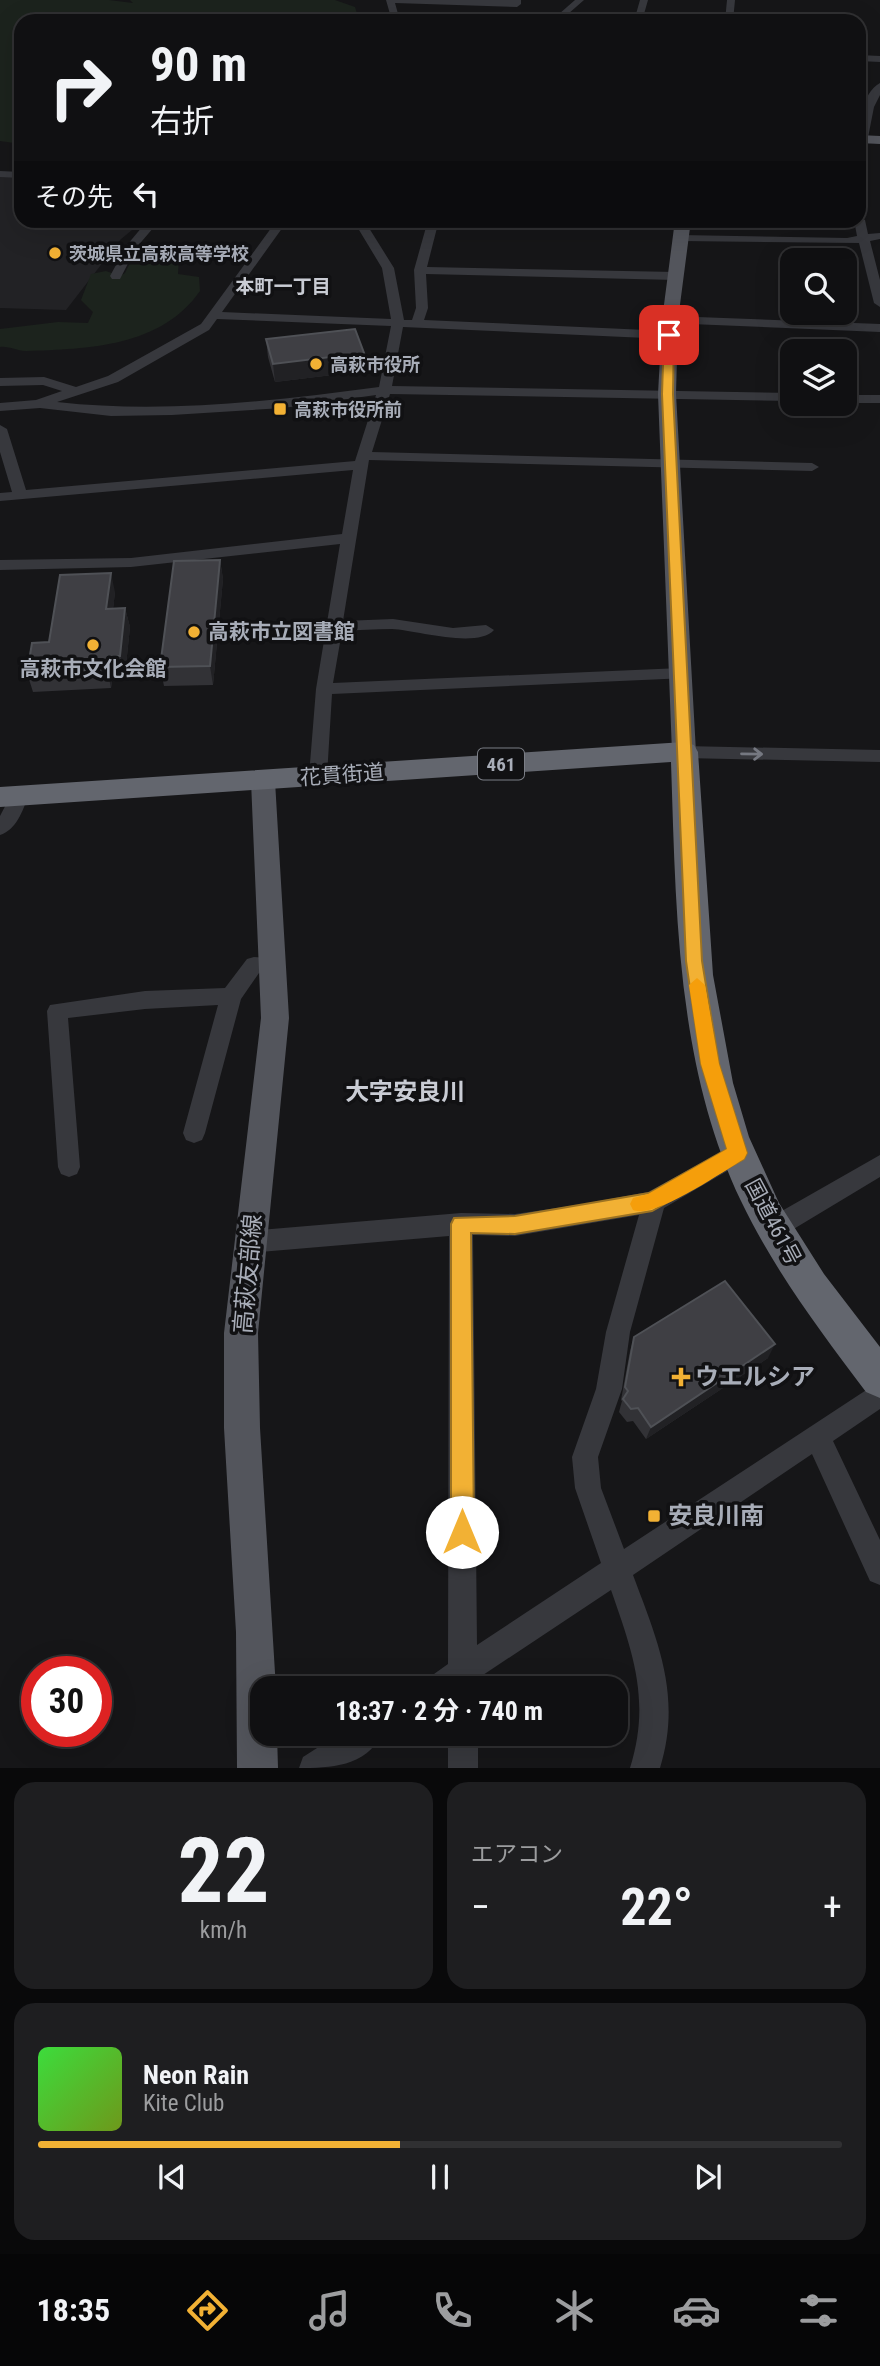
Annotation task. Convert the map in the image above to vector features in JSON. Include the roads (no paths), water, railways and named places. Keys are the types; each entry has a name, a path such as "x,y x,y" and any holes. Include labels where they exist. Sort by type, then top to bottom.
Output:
{"highway":[{"name":"花貫街道","path":"9,796 684,752"},
{"name":"国道461号","path":"684,752 694,961 710,1064 738,1153 774,1228 799,1271 880,1378"}],"main road":[{"path":"681,229 670,328 667,394 684,752"},
{"name":"高萩友部線","path":"258,1768 255,1632 242,1428 242,1307 275,1018 275,965 264,781"}],"street":[{"path":"390,0 517,4 517,0"},
{"path":"564,14 580,0"},
{"path":"446,2 448,14"},
{"path":"866,128 875,108 880,86"},
{"path":"117,276 131,247 148,228"},
{"path":"40,404 113,379 195,334 216,315 277,228"},
{"path":"318,776 324,689 363,461 384,390 398,321 388,268 363,228"},
{"path":"417,323 422,308 420,270 432,228"},
{"path":"860,228 879,297"},
{"path":"681,229 861,239 880,236"},
{"path":"420,270 676,276"},
{"path":"216,315 417,323 670,328 880,328"},
{"path":"0,382 44,381 74,391"},
{"path":"0,407 40,404 111,412 172,411 283,404 384,390 780,397"},
{"path":"857,399 880,400"},
{"path":"0,429 20,495"},
{"path":"0,497 363,461 672,463 812,467"},
{"path":"0,565 46,568 116,563 350,538"},
{"path":"335,626 393,624 453,633 486,630"},
{"path":"324,689 681,674"},
{"path":"684,752 880,757"},
{"path":"0,828 13,813 9,796"},
{"path":"194,1133 231,996 254,965 275,965"},
{"path":"69,1167 57,1011 145,1000 231,996"},
{"path":"248,1242 461,1224 515,1225 652,1202 738,1153"},
{"path":"774,1228 880,1165"},
{"path":"645,1768 654,1739 656,1689 646,1649 588,1488 585,1457 590,1436 609,1389 618,1332 652,1211 652,1202"},
{"path":"461,1224 463,1676"},
{"path":"469,1676 617,1569 880,1394"},
{"path":"817,1435 880,1571"},
{"path":"314,1768 348,1746"},
{"path":"463,1746 463,1768"}],"place":[{"name":"茨城県立高萩高等学校","path":"55,253"},
{"name":"高萩市役所","path":"316,364"},
{"name":"高萩市役所前","path":"280,409"},
{"name":"高萩市立図書館","path":"194,632"},
{"name":"高萩市文化会館","path":"93,645"},
{"name":"ウエルシア","path":"681,1377"},
{"name":"安良川南","path":"654,1516"}],"district":[{"name":"本町一丁目","path":"283,286"},
{"name":"大字安良川","path":"405,1092"}]}
